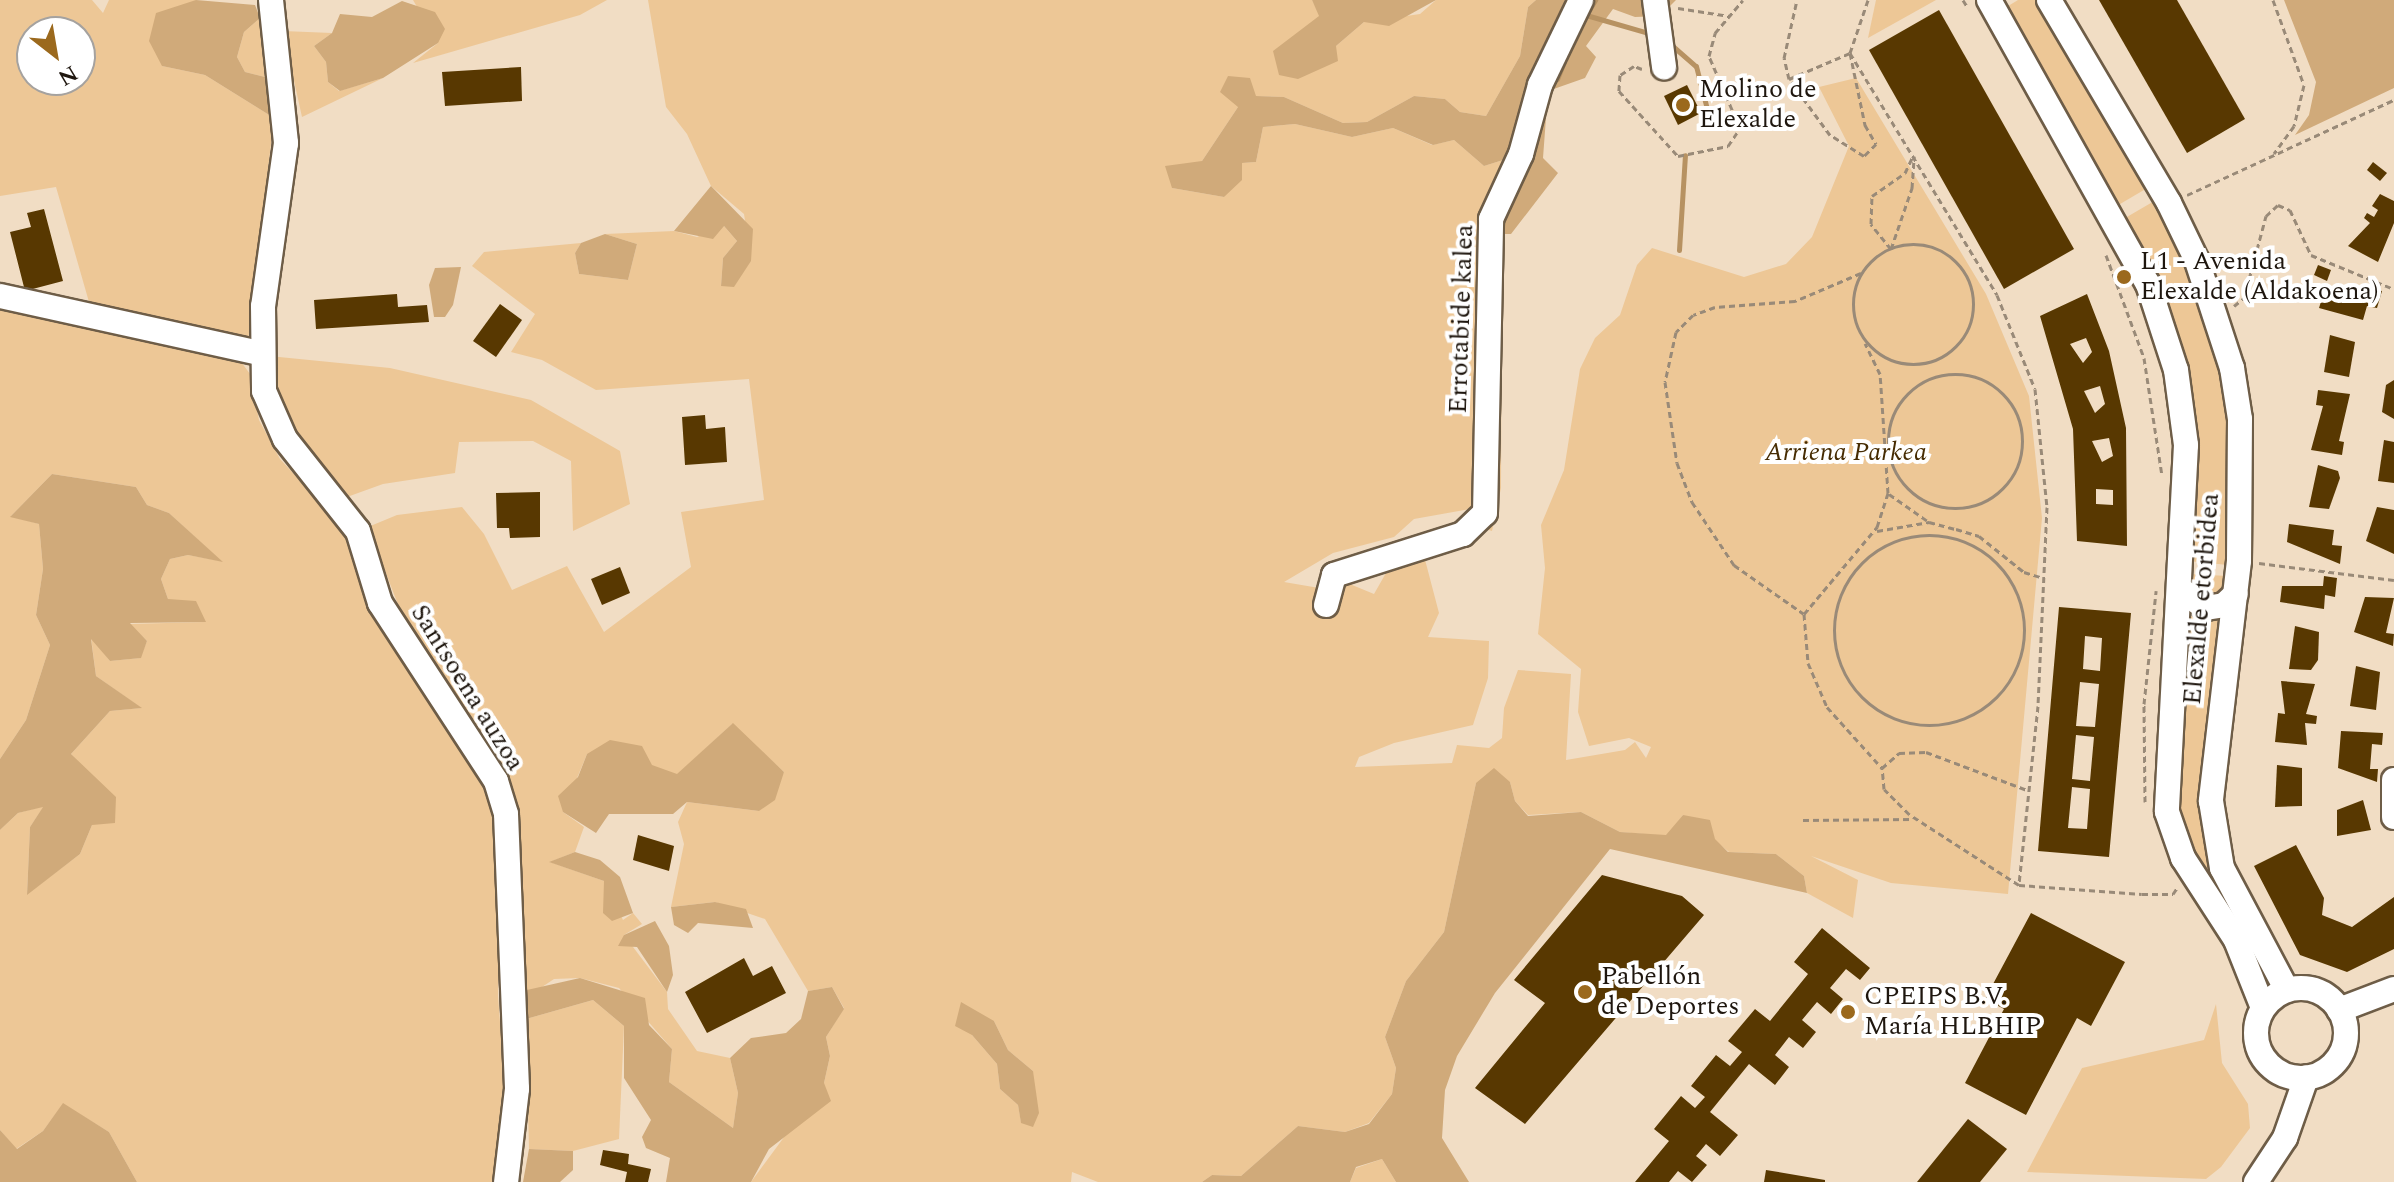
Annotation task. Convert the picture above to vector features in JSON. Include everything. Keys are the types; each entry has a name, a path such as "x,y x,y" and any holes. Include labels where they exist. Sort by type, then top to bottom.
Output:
{"street":[{"name":"Santsoena auzoa","path":"271,0 286,143 259,353 264,391 285,439 351,520 380,603 496,781 506,814 517,1089 506,1182"},
{"name":"Errotabide kalea","path":"1326,605 1334,575 1463,534 1485,513 1491,219 1521,154 1540,85 1581,0"},
{"name":"Elexalde etorbidea","path":"2049,0 2169,203 2218,318 2240,419 2239,561 2211,801 2222,868 2287,990"},
{"path":"1655,2 1664,67"},
{"name":"Elexalde etorbidea","path":"1980,7 2148,284 2176,370 2186,445 2181,590 2164,788 2173,835 2192,881 2236,940 2263,1008"},
{"path":"286,143 307,126"},
{"path":"0,296 259,353"},
{"path":"2181,590 2206,608 2224,605 2236,594"},
{"path":"2394,780 2394,817"},
{"path":"2339,1010 2394,989"},
{"path":"2287,990 2316,991 2339,1010 2346,1039 2333,1066 2306,1078 2277,1072 2258,1050 2263,1008 2287,990"},
{"path":"2256,1182 2285,1138 2306,1078"}],"path":[{"path":"1664,67 1662,79 1634,66 1620,75 1619,91 1678,156 1728,146 1740,128 1709,56 1729,16 1743,0"},
{"path":"1797,0 1784,58 1789,79 1830,135 1864,156 1876,144 1865,125 1850,53 1868,0"},
{"path":"1963,0 1980,7"},
{"path":"2272,156 2294,126 2304,85 2273,0"},
{"path":"1655,2 1729,16"},
{"path":"1789,79 1850,53"},
{"path":"1850,53 1997,295 2035,389 2047,493 2044,578 2019,885"},
{"path":"2169,203 2394,100"},
{"path":"1804,614 1734,565 1692,502 1669,422 1669,355 1676,332 1693,315 1715,307 1795,301 1861,273 1891,249 1912,188 1914,155"},
{"path":"1891,249 1871,224 1872,196 1905,173 1914,155"},
{"path":"2218,318 2244,298 2251,257 2266,216 2278,205 2290,210 2311,255 2394,289"},
{"path":"1857,325 1874,349 1901,363 1940,358 1968,329 1972,289 1956,263 1931,247 1891,249"},
{"path":"2104,251 2144,358 2162,482"},
{"path":"1861,273 1854,294 1857,325 1880,374 1888,493 1874,531 1804,614 1808,663 1827,707 1882,768 1884,789 1917,819 2019,885 2173,894 2192,881"},
{"path":"1964,374 2004,393 2022,430 2022,450 2017,469 1991,498 1944,507 1911,493 1894,471 1888,429 1895,409 1924,380 1964,374"},
{"path":"1888,493 1929,522 1979,536 2024,572 2044,578"},
{"path":"1874,531 1929,522"},
{"path":"1920,534 1945,535 1994,558 2010,580 2022,604 2021,658 1991,703 1942,724 1915,725 1867,704 1850,686 1832,639 1833,614 1854,568 1873,551 1920,534"},
{"path":"2239,561 2394,580"},
{"path":"2148,810 2141,766 2157,582"},
{"path":"1882,768 1899,753 1926,752 2027,790"},
{"path":"1803,820 1917,819"}],"green space":[{"path":"0,0 92,0 103,13 109,0 196,0 162,66 205,75 274,118 248,341 89,302 56,187 0,196"},
{"path":"413,0 607,0 580,15 413,63 438,43"},
{"name":"Arriena Parkea","path":"648,0 1312,0 1336,46 1364,22 1420,14 1436,0 1536,0 1528,7 1520,56 1486,116 1460,112 1445,99 1414,96 1367,122 1343,123 1284,97 1256,96 1238,107 1202,161 1172,188 1224,197 1242,163 1256,162 1263,127 1295,124 1352,137 1393,128 1432,145 1454,140 1484,166 1503,160 1525,170 1502,215 1501,488 1492,531 1476,526 1470,509 1414,519 1394,537 1333,553 1284,582 1325,589 1340,580 1374,594 1394,559 1423,552 1439,613 1428,637 1489,641 1488,678 1473,725 1394,743 1359,757 1355,767 1452,763 1457,745 1489,748 1502,738 1504,708 1518,670 1571,674 1566,760 1625,750 1635,742 1646,758 1651,747 1629,738 1589,746 1578,712 1581,669 1538,634 1545,568 1541,525 1564,470 1580,369 1595,338 1620,315 1637,265 1652,248 1744,277 1786,264 1812,237 1849,146 1819,87 1856,78 1986,294 2029,396 2042,518 2008,894 1891,883 1811,856 1858,880 1853,918 1807,893 1804,876 1776,854 1729,852 1683,815 1667,836 1620,832 1581,812 1528,815 1515,801 1510,782 1476,783 1444,932 1406,981 1385,1037 1396,1068 1392,1094 1369,1123 1345,1132 1298,1126 1241,1176 1212,1175 1202,1182 1098,1182 1072,1172 1071,1182 751,1182 824,1083 830,1056 826,1037 844,1008 832,987 808,991 765,919 715,902 671,907 684,844 678,822 687,802 759,811 784,772 732,724 677,775 587,754 563,812 584,827 575,852 550,862 604,881 623,920 633,913 642,924 624,935 667,992 668,1009 697,1051 730,1058 738,1093 733,1128 669,1082 672,1049 619,988 580,978 554,979 518,1003 522,861 514,807 404,620 368,527 397,515 462,507 484,534 512,590 567,566 604,632 691,567 681,512 764,500 749,379 596,390 542,360 511,352 535,314 472,266 484,252 581,243 575,253 579,274 628,280 637,244 605,234 674,231 697,237 723,225 737,241 723,258 721,286 734,286 751,260 744,214 711,186 687,134 666,107","holes":["994,1021 1008,1050 1033,1071 1021,1122 1018,1105 1000,1089 997,1064 972,1035"]},
{"path":"1876,0 1936,0 1868,38"},
{"path":"2018,0 2041,0 2149,187 2115,207 2000,11"},
{"path":"260,18 265,77 245,72 237,57 244,32"},
{"path":"283,31 332,33 314,46 326,62 328,82 339,91 383,78 302,117"},
{"path":"2156,200 2212,328 2232,421 2228,565 2188,561 2194,467 2120,221"},
{"path":"0,305 239,359 250,374 259,420 280,459 341,525 370,606 482,778 493,807 501,874 498,996 506,1100 496,1182 137,1182 109,1132 63,1104 43,1131 16,1149 0,1130 0,830 18,813 44,806 30,827 27,894 80,854 92,825 91,776 71,754 110,711 141,708 96,676 91,637 110,661 140,658 147,641 129,624 205,622 168,599 161,579 170,559 188,555 221,561 169,513 147,505 136,487 52,474 11,516 39,524 43,569 36,615 50,645 26,720 0,759"},
{"path":"269,356 390,368 531,400 620,451 630,504 573,531 571,461 533,441 459,442 455,473 383,484 347,497 301,449 277,400"},
{"path":"2189,574 2228,576 2198,789 2223,898 2207,882 2173,808"},
{"path":"593,1000 624,1026 619,1139 573,1151 529,1149 526,1019"},
{"path":"2216,1004 2222,1063 2248,1104 2250,1128 2221,1167 2206,1179 2027,1172 2082,1068 2204,1040"},
{"path":"1382,1159 1396,1182 1350,1182 1356,1168"}],"shaded area":[{"path":"196,0 255,5 260,18 244,32 237,57 245,72 265,77 274,118 205,75 162,66 149,41 156,13"},
{"path":"1312,0 1436,0 1389,26 1364,22 1336,46 1338,61 1298,79 1279,75 1273,51 1319,16"},
{"path":"1536,0 1676,0 1660,16 1635,17 1613,9 1586,46 1596,57 1585,78 1548,91 1543,158 1558,173 1511,234 1498,234 1502,215 1525,170 1503,160 1484,166 1454,140 1433,145 1393,128 1352,137 1295,124 1263,127 1256,162 1242,163 1242,180 1224,197 1172,188 1165,166 1202,161 1238,107 1220,92 1228,76 1250,78 1256,96 1284,97 1343,123 1367,122 1414,96 1445,99 1460,112 1486,116 1520,56 1528,7"},
{"path":"2284,0 2394,0 2394,88 2295,135 2309,115 2316,82"},
{"path":"402,1 435,12 445,29 438,43 383,78 340,91 328,82 326,62 314,46 332,33 340,14 372,17"},
{"path":"711,186 753,229 751,261 734,287 721,286 723,258 737,241 724,226 713,239 674,231"},
{"path":"605,234 637,244 628,280 579,274 575,253 581,243"},
{"path":"461,267 453,305 445,317 434,317 429,285 435,268"},
{"path":"52,474 136,487 147,505 169,513 223,562 188,555 170,559 161,579 168,599 196,601 206,622 130,623 147,641 141,658 110,661 91,639 96,676 142,708 110,711 71,754 116,797 115,823 92,825 80,854 27,895 30,827 43,807 18,813 0,830 0,759 26,720 50,645 36,615 43,569 39,524 10,517"},
{"path":"733,723 784,772 775,800 759,811 687,802 673,814 609,814 596,833 563,812 558,796 578,777 587,754 610,740 642,746 652,765 677,774"},
{"path":"1494,768 1510,782 1515,801 1528,816 1581,812 1620,832 1666,835 1683,815 1710,820 1715,839 1728,852 1776,854 1804,876 1807,893 1610,849 1495,993 1457,1056 1445,1090 1442,1138 1469,1182 1396,1182 1382,1159 1356,1167 1350,1182 1202,1182 1212,1175 1241,1176 1298,1126 1345,1132 1369,1124 1392,1094 1396,1068 1385,1037 1406,981 1444,932 1476,783"},
{"path":"575,852 600,860 620,877 633,913 612,921 603,913 604,881 549,862"},
{"path":"715,902 746,909 753,928 698,923 688,933 674,925 671,907"},
{"path":"655,921 669,946 673,975 667,992 637,947 618,946 624,935"},
{"path":"580,978 645,998 649,1025 672,1049 669,1082 733,1128 738,1093 730,1058 751,1038 786,1033 801,1019 808,991 832,987 844,1009 826,1037 830,1056 824,1083 831,1101 769,1149 751,1182 666,1182 670,1158 646,1148 642,1137 651,1120 624,1078 624,1026 593,1000 526,1019 518,1003 527,990"},
{"path":"961,1002 994,1021 1008,1050 1033,1071 1039,1113 1033,1127 1021,1123 1018,1105 1000,1089 997,1064 972,1035 955,1026"},
{"path":"63,1103 109,1132 137,1182 0,1182 0,1130 17,1149 43,1131"},
{"path":"529,1149 573,1151 573,1170 560,1182 523,1182"}],"building":[{"path":"2099,0 2177,0 2245,119 2187,153"},
{"path":"1939,10 2074,249 2004,289 1869,50"},
{"path":"521,67 522,101 445,106 442,72"},
{"name":"Molino de Elexalde","path":"1687,85 1701,113 1678,125 1664,96"},
{"path":"2373,162 2387,173 2380,181 2367,170"},
{"path":"2380,194 2394,201 2394,223 2378,262 2348,246 2370,223 2364,218 2367,213 2374,217 2378,210 2372,206"},
{"path":"44,209 63,281 25,291 10,232 31,227 27,213"},
{"path":"2318,265 2331,270 2327,281 2314,275"},
{"path":"2368,288 2382,291 2377,308 2367,306 2363,320 2319,308 2324,292 2366,295"},
{"path":"397,294 398,307 427,305 429,322 316,329 314,300"},
{"path":"2087,294 2109,351 2126,428 2127,546 2077,541 2073,429 2040,316","holes":["2086,338 2092,352 2083,363 2070,344","2100,386 2105,404 2095,413 2084,391","2109,438 2113,456 2102,462 2092,441","2096,489 2113,490 2113,505 2096,504"]},
{"path":"500,304 522,320 496,357 473,341"},
{"path":"2330,335 2355,342 2349,377 2324,372"},
{"path":"2394,380 2394,419 2382,412 2386,385"},
{"path":"2318,390 2350,394 2339,441 2344,442 2342,455 2311,450 2323,406 2316,405"},
{"path":"705,415 706,429 725,427 727,462 685,465 682,417"},
{"path":"2384,440 2394,442 2394,483 2378,481"},
{"path":"2318,465 2338,471 2340,478 2329,509 2309,507"},
{"path":"540,492 540,537 510,538 509,528 497,528 496,493"},
{"path":"2377,507 2394,510 2394,554 2366,541"},
{"path":"2289,524 2334,530 2332,545 2342,546 2340,564 2287,542"},
{"path":"620,567 630,593 602,605 591,579"},
{"path":"2324,576 2337,578 2335,597 2325,595 2324,609 2280,602 2282,586 2323,586"},
{"path":"2365,597 2394,598 2386,633 2394,634 2393,646 2354,632"},
{"path":"2059,607 2131,613 2109,857 2038,851","holes":["2085,636 2102,638 2100,671 2083,669","2080,682 2099,684 2095,727 2076,726","2076,735 2094,737 2090,781 2072,779","2072,787 2090,789 2087,829 2068,828"]},
{"path":"2295,626 2319,632 2318,660 2311,670 2289,669"},
{"path":"2356,666 2380,672 2376,710 2350,706"},
{"path":"2281,681 2315,684 2306,714 2317,716 2316,724 2305,723 2307,745 2275,742 2278,713 2285,714"},
{"path":"2341,731 2383,733 2382,745 2372,744 2370,769 2378,769 2377,782 2338,768"},
{"path":"2277,765 2302,768 2302,806 2275,807"},
{"path":"2363,800 2371,830 2337,836 2337,810"},
{"path":"638,835 674,846 669,871 633,860"},
{"path":"2296,845 2324,898 2322,915 2352,927 2394,897 2394,949 2347,972 2300,955 2254,866"},
{"name":"Pabellón de Deportes","path":"1602,875 1682,896 1704,915 1525,1124 1475,1088 1545,1003 1514,980"},
{"path":"2031,913 2125,962 2091,1026 2077,1018 2026,1115 1965,1083 2004,1009 1985,999"},
{"path":"1822,928 1870,968 1860,980 1846,969 1830,988 1843,999 1831,1014 1817,1002 1802,1020 1816,1032 1803,1048 1789,1037 1775,1055 1789,1067 1775,1085 1749,1064 1710,1112 1738,1135 1720,1156 1706,1144 1696,1156 1707,1165 1692,1182 1678,1171 1669,1182 1635,1182 1669,1141 1654,1129 1681,1096 1695,1108 1705,1097 1691,1086 1716,1055 1730,1066 1742,1052 1728,1041 1755,1009 1770,1021 1808,974 1794,962"},
{"path":"744,958 753,976 772,966 786,993 707,1033 685,992"},
{"path":"1968,1119 2007,1149 1980,1182 1917,1182"},
{"path":"603,1150 629,1154 628,1164 651,1169 648,1182 625,1182 627,1172 600,1165"},
{"path":"1766,1170 1825,1180 1825,1182 1764,1182"}],"waterway":[{"path":"1589,10 1595,0"},
{"path":"1586,15 1652,34"},
{"path":"1668,42 1696,66 1710,121"},
{"path":"1557,79 1564,62"},
{"path":"1679,250 1685,155"}],"place":[{"name":"Molino de Elexalde","path":"1683,105"},
{"name":"L1 - Avenida Elexalde (Aldakoena)","path":"2124,277"},
{"name":"Pabellón de Deportes","path":"1585,992"},
{"name":"CPEIPS B.V. María HLBHIP","path":"1848,1012"}]}
